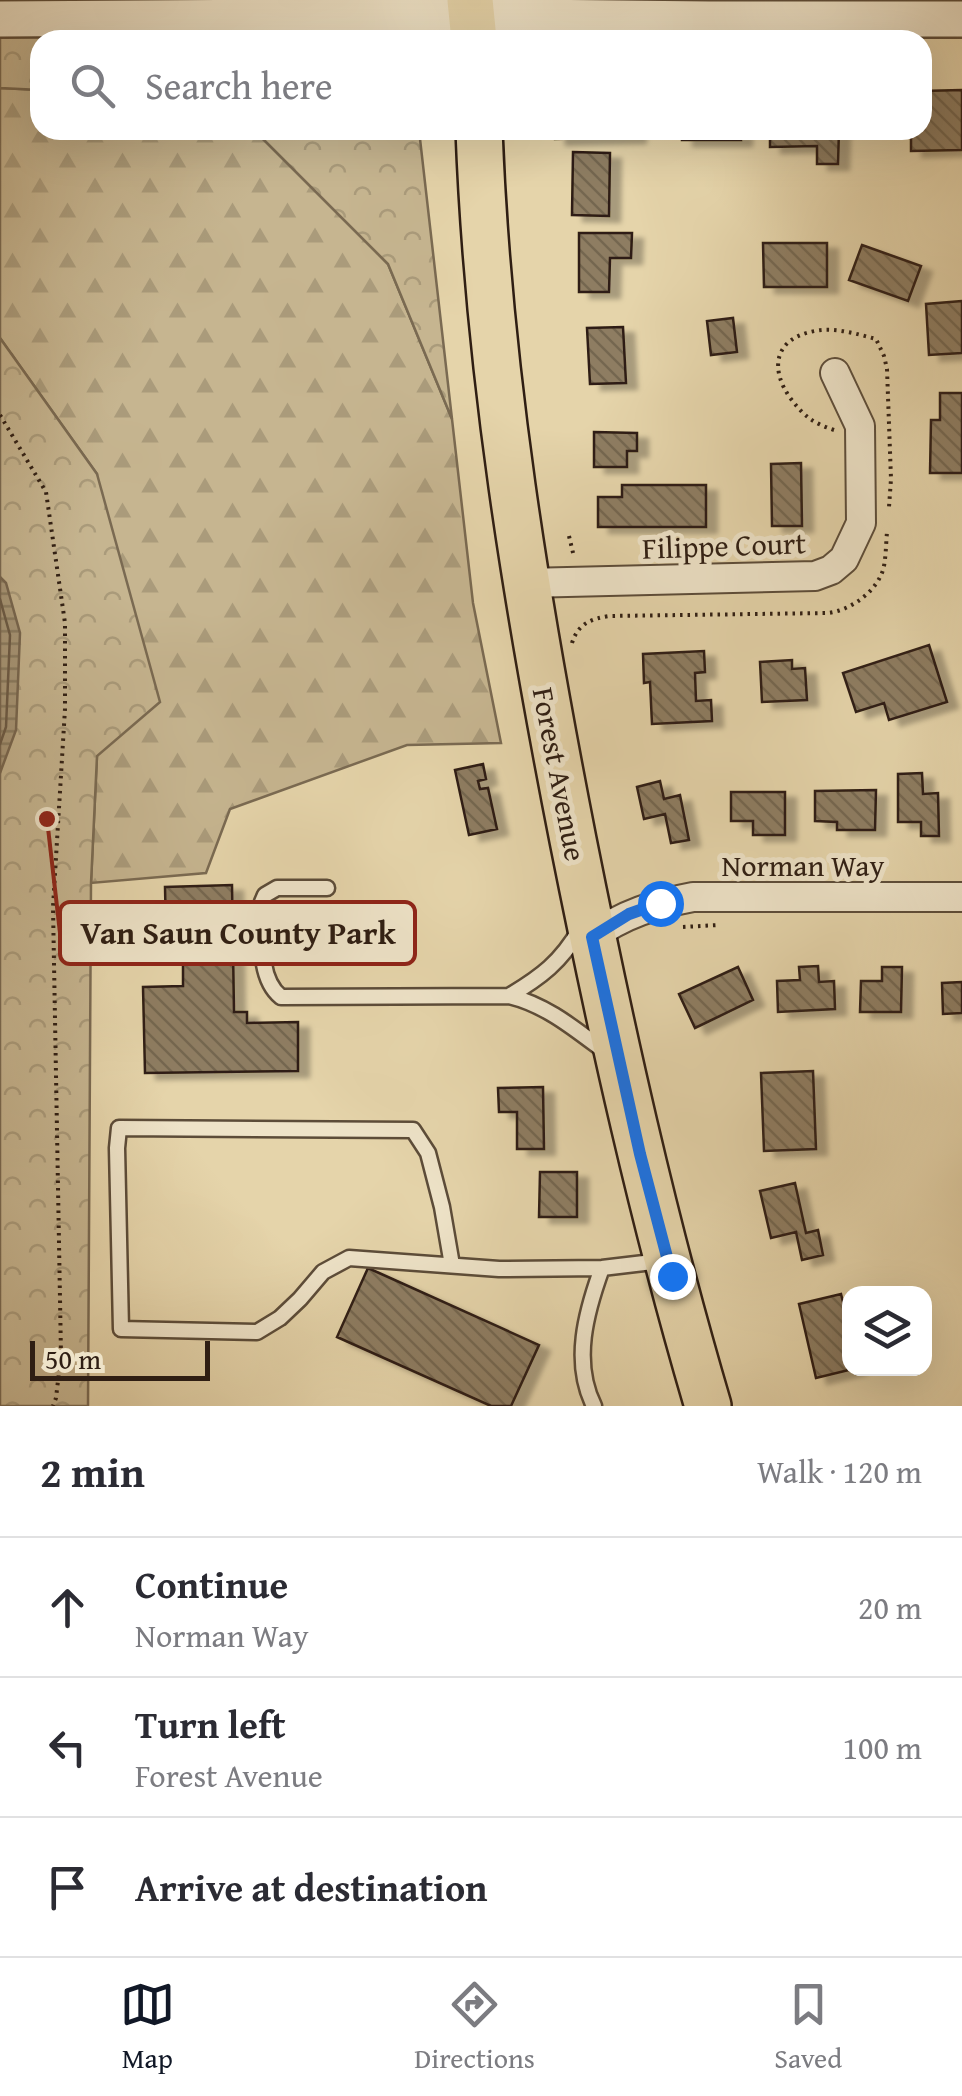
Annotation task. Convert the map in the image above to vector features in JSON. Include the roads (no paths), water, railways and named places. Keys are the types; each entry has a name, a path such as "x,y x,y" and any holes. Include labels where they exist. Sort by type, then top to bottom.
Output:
{"main road":[{"name":"Forest Avenue","path":"478,140 499,384 546,707 620,1062 706,1406"}],"street":[{"path":"0,19 962,18"},
{"name":"Filippe Court","path":"526,583 815,576 831,570 844,559 861,523 860,426 836,373"},
{"name":"Norman Way","path":"590,926 692,897 962,897"}],"lane":[{"path":"327,888 277,888 265,894 264,966 281,997 509,996 554,1014 620,1062"},
{"path":"509,996 542,976 590,926"},
{"path":"452,1265 428,1153 414,1130 120,1128 117,1148 121,1329 257,1332 280,1318 324,1272 349,1258 452,1265 499,1268 602,1268 667,1260"},
{"path":"594,1406 581,1357 587,1308 602,1268"}],"water":[{"path":"0,577 6,583 20,633 16,730 0,773"}],"place":[{"name":"Van Saun County Park","path":"47,819"}]}
